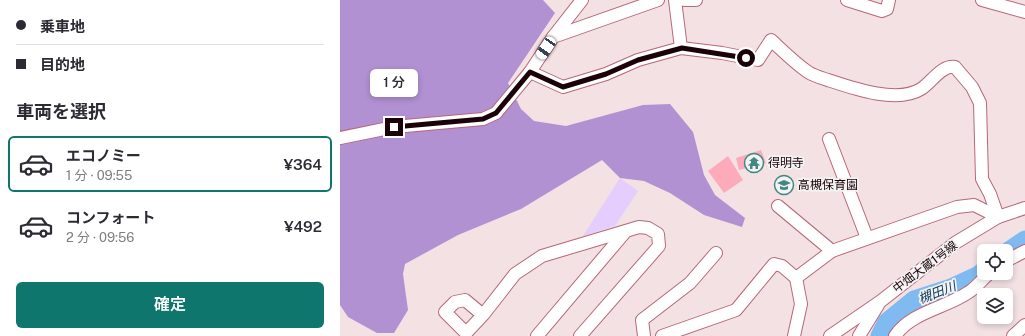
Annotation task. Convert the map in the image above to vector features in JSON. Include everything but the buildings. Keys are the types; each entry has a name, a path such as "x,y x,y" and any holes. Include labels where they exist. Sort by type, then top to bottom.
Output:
{"street":[{"path":"340,138 394,127 483,119 496,113 530,72 553,36 582,0"},
{"path":"553,36 658,0"},
{"path":"675,0 682,48"},
{"path":"684,0 696,0"},
{"path":"847,0 882,11 887,9 888,0"},
{"path":"982,0 1025,12"},
{"path":"530,72 563,87 606,74 638,60 682,48 722,53 758,60 771,40 810,73 860,91 877,94 902,94 920,90 943,69 950,66 955,67 972,87 980,103 982,179 990,194 998,217"},
{"path":"829,139 867,238"},
{"path":"796,278 832,251 957,207 974,205 998,217"},
{"path":"778,206 832,251"},
{"name":"中畑大蔵1号線","path":"830,336 881,301 955,243 998,217 1025,208"},
{"path":"483,315 514,274 542,256 639,227 648,228 658,234 659,246 580,336"},
{"path":"538,336 626,231"},
{"path":"1013,257 1025,251"},
{"path":"644,336 642,320 690,283 716,253"},
{"path":"662,336 736,310 774,264 782,266 796,278 801,304 794,336"},
{"path":"895,336 914,318 950,303 970,291 982,280"},
{"path":"859,336 881,301"},
{"path":"1013,336 1025,325"}],"shaded area":[{"path":"340,0 543,0 555,13 508,83 521,109 534,121 566,126 643,105 670,104 693,132 704,175 715,195 745,218 742,227 704,215 670,193 644,181 620,178 602,160 521,209 458,235 405,264 403,274 408,310 394,333 377,333 348,317 340,305"},
{"path":"620,178 638,191 615,226 583,236"}],"waterway":[{"name":"槻田川","path":"1013,248 1025,240"},
{"name":"槻田川","path":"880,336 887,322 914,300 951,288 977,276"}],"place":[{"name":"得明寺","path":"754,163"},
{"name":"高槻保育園","path":"784,185"}],"route":[{"path":"394,127 483,119 496,113 530,72 563,87 606,74 638,60 682,48 722,53 746,58"}]}
